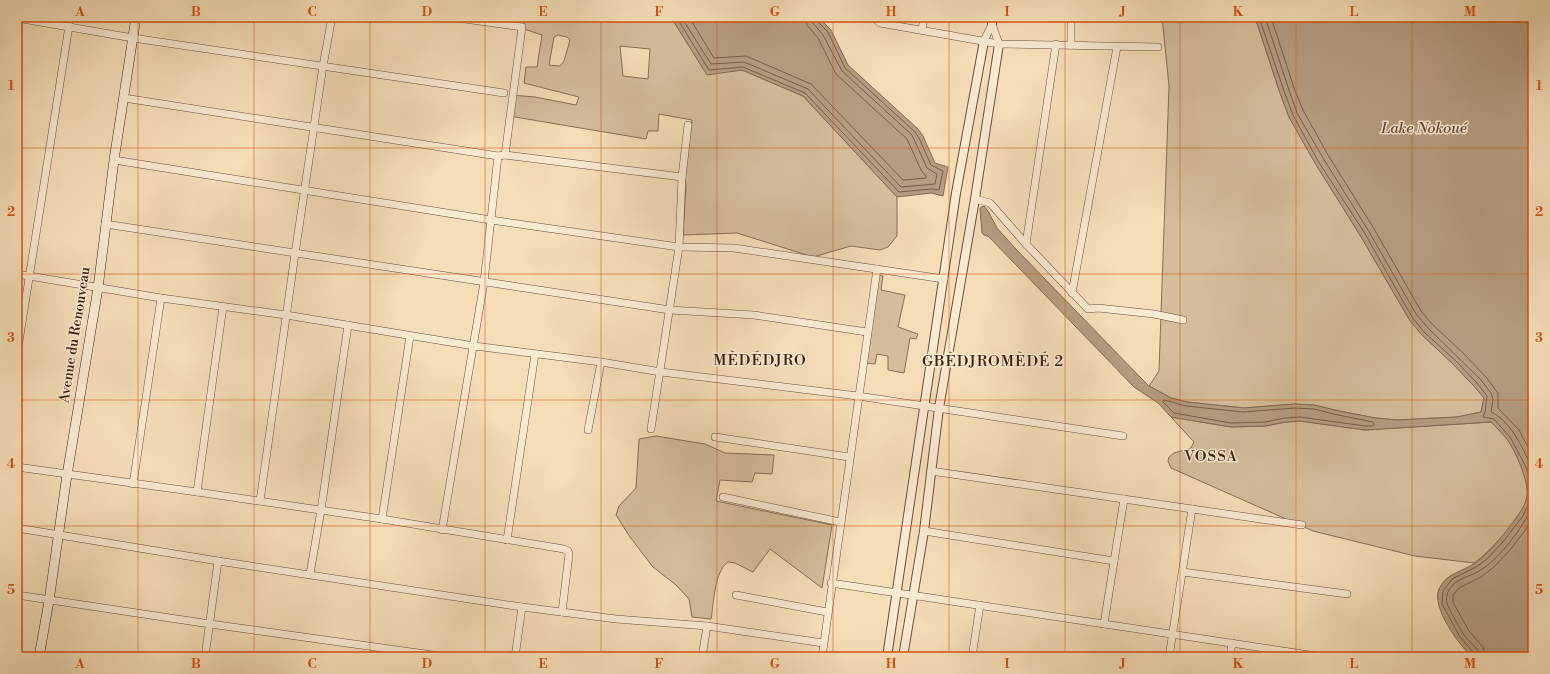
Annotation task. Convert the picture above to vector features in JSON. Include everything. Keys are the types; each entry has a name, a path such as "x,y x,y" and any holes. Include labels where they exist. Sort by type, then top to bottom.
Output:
{"main road":[{"name":"Avenue du Renouveau","path":"39,657 98,288 105,224 136,17"},
{"path":"17,656 21,657"}],"street":[{"path":"260,501 286,314 323,66 332,17"},
{"path":"442,530 474,346 484,282 491,220 522,27 450,17"},
{"path":"873,17 880,23 999,44 1158,47"},
{"path":"922,30 924,17"},
{"path":"1071,17 1071,45"},
{"path":"17,18 133,38 504,93"},
{"path":"887,657 923,406 944,279 956,193 984,41 993,20"},
{"path":"903,657 924,531 939,408 975,199 999,44 993,20"},
{"path":"17,354 28,276 69,26"},
{"path":"1026,244 1056,44"},
{"path":"1072,293 1117,47"},
{"path":"124,98 314,128 501,155 682,177"},
{"path":"651,429 661,372 679,247 682,177 688,125"},
{"path":"114,160 305,189 491,220 679,247 734,248 944,279"},
{"path":"975,199 990,203 1026,244 1088,309 1098,308 1154,314 1184,320"},
{"path":"105,224 670,310 754,315 867,332"},
{"path":"822,657 827,612 877,269"},
{"path":"17,274 161,298 286,314 474,346 601,362 661,372 858,396 1123,436"},
{"path":"133,484 161,298"},
{"path":"197,492 223,307"},
{"path":"310,574 321,510 348,325"},
{"path":"382,519 410,336"},
{"path":"507,540 535,354"},
{"path":"588,430 601,362"},
{"path":"715,438 850,457"},
{"path":"17,467 382,519 564,549 568,551 562,612"},
{"path":"931,471 1302,525"},
{"path":"723,497 840,522"},
{"path":"1104,624 1124,499"},
{"path":"1169,657 1192,509"},
{"path":"17,528 218,561 522,607 616,619 707,626 823,643"},
{"path":"924,531 1114,561"},
{"path":"205,657 218,561"},
{"path":"1183,572 1347,594"},
{"path":"832,583 1232,643 1291,655 1323,657"},
{"path":"17,595 49,601 447,657"},
{"path":"736,595 827,612"},
{"path":"972,657 980,605"},
{"path":"515,657 522,607"},
{"path":"702,657 707,626"},
{"path":"1230,657 1232,643"}],"shaded area":[{"path":"504,17 611,17 633,20 636,17 658,19 659,17 678,17 674,22 707,74 742,70 803,96 897,197 897,236 888,247 880,250 851,246 813,257 737,233 683,235 686,186 685,177 692,120 659,114 658,131 648,131 646,139 509,116 511,95 535,97 576,105 579,97 524,83 526,67 537,67 542,35 524,29 524,21","holes":["558,35 567,37 570,40 564,61 560,66 549,65 554,37","620,46 650,49 648,79 623,76"]},
{"path":"1162,17 1255,17 1289,117 1315,163 1360,235 1409,319 1421,334 1453,364 1484,398 1481,412 1457,417 1397,420 1375,418 1314,405 1295,404 1244,408 1187,402 1171,398 1149,386 1159,371 1169,86"},
{"path":"878,275 883,276 881,290 905,295 898,327 918,334 916,339 910,338 904,373 888,370 888,356 877,354 875,364 865,363"},
{"path":"1171,417 1231,427 1265,426 1300,421 1365,430 1491,422 1506,438 1514,450 1524,475 1527,497 1520,514 1505,533 1489,551 1474,563 1415,556 1313,531 1171,468 1168,461 1169,457 1174,453 1191,448 1194,442"},
{"path":"656,436 705,444 725,453 774,455 772,474 755,473 752,482 720,480 716,501 832,525 822,588 770,549 753,572 735,563 728,562 723,567 717,580 711,619 692,617 689,599 676,585 653,567 630,537 616,515 619,506 636,488 639,439"}],"water":[{"path":"678,17 819,18 831,30 848,65 918,129 923,136 935,163 948,167 943,196 931,193 897,197 803,96 742,70 707,75 674,22"},
{"name":"Lake Nokoué","path":"1255,17 1533,17 1533,657 1472,657 1454,635 1442,615 1439,606 1439,589 1446,579 1475,563 1488,552 1522,510 1526,501 1526,482 1517,457 1510,443 1491,422 1365,430 1300,421 1265,426 1231,427 1171,417 1158,403 1134,387 988,236 982,233 980,209 984,206 997,228 1014,247 1139,376 1149,386 1171,398 1187,402 1244,408 1295,404 1314,405 1375,418 1397,420 1457,417 1481,412 1484,398 1453,364 1421,334 1409,319 1360,235 1315,163 1289,117"}],"district":[{"name":"MÈDÉDJRO","path":"760,360"},
{"name":"GBÈDJROMÈDÉ 2","path":"993,361"},
{"name":"VOSSA","path":"1211,456"}]}
